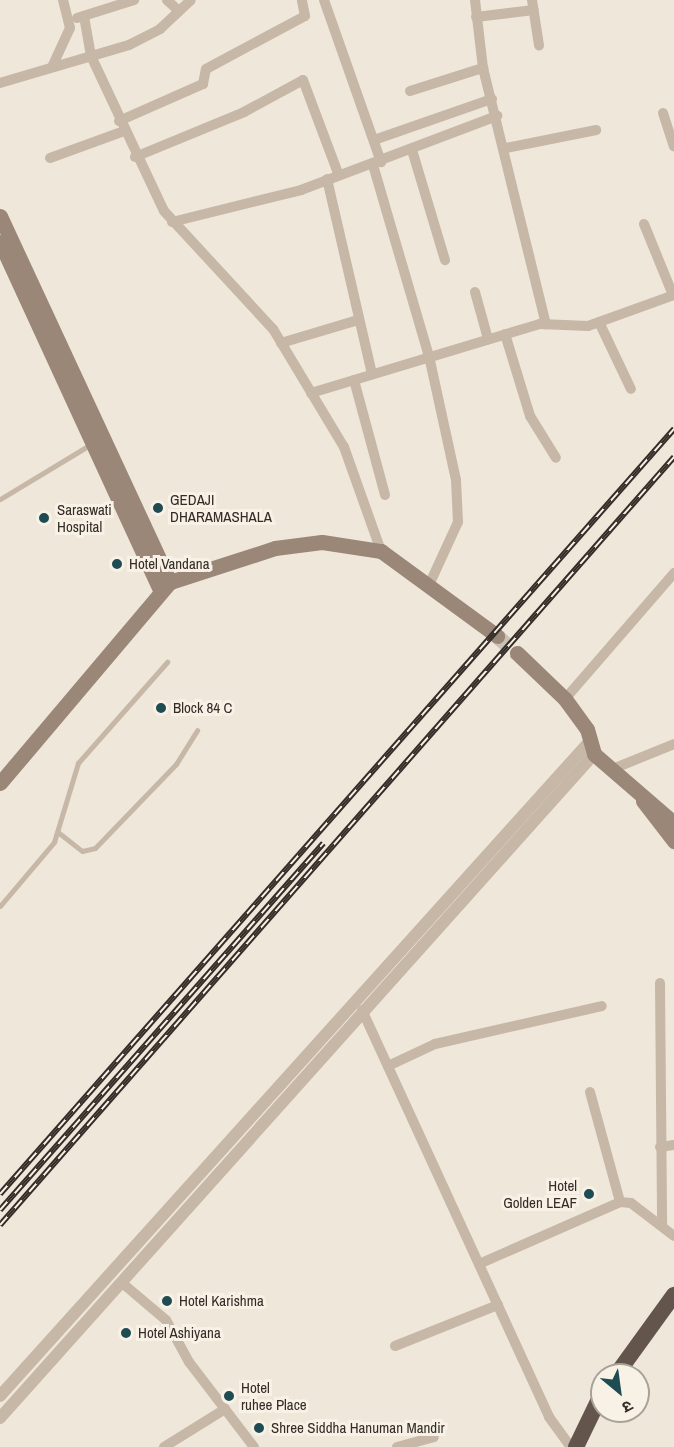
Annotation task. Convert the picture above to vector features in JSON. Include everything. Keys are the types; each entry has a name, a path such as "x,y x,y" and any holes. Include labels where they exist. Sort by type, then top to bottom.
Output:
{"highway":[{"path":"624,1363 674,1295"},
{"path":"576,1447 590,1418"}],"main road":[{"path":"0,216 8,258 92,443 165,586"},
{"path":"0,242 165,586"},
{"path":"1,778 165,586 274,548 322,542 381,551 430,583 497,636"},
{"path":"517,653 565,699 592,747 610,770 643,801 674,823"},
{"path":"643,801 674,841"}],"street":[{"path":"52,67 71,20 63,0"},
{"path":"71,20 134,0"},
{"path":"167,0 179,11"},
{"path":"0,82 91,56 149,34 191,0"},
{"path":"50,158 122,126 203,84 206,69 305,16 302,0"},
{"path":"324,0 374,140 377,164 429,356 456,480 458,522 430,583"},
{"path":"475,0 483,68 506,148 546,324"},
{"path":"476,17 533,5 539,45"},
{"path":"84,16 91,56 135,157 172,222 281,343 362,486 381,551"},
{"path":"410,91 483,68"},
{"path":"135,157 244,112 303,80 338,173"},
{"path":"374,140 492,99"},
{"path":"663,113 674,146"},
{"path":"172,222 327,179 338,173 377,164 497,116"},
{"path":"506,148 596,130"},
{"path":"412,150 445,261"},
{"path":"327,179 372,374"},
{"path":"311,393 505,334 546,324 599,322 673,295 644,224"},
{"path":"475,292 488,339"},
{"path":"281,343 358,320"},
{"path":"599,322 632,388"},
{"path":"505,334 530,416 556,458"},
{"path":"354,380 385,495"},
{"path":"565,699 673,576"},
{"path":"610,770 674,744"},
{"path":"0,1418 592,747"},
{"path":"0,1396 592,747"},
{"path":"660,983 662,1226"},
{"path":"388,1066 435,1044 602,1006"},
{"path":"362,1010 549,1417 571,1447"},
{"path":"590,1092 620,1202"},
{"path":"660,1147 674,1144"},
{"path":"479,1264 620,1202 631,1203 674,1236"},
{"path":"121,1282 166,1320 189,1362 214,1390 225,1409 254,1447"},
{"path":"395,1346 498,1305"},
{"path":"164,1447 225,1409"},
{"path":"397,1447 434,1437"}],"lane":[{"path":"0,499 92,443"},
{"path":"0,906 58,833 78,763 167,662"},
{"path":"58,833 82,851 95,848 177,764 197,730"}],"tunnel":[{"path":"497,636 517,653"}],"railway":[{"path":"0,1194 674,429"},
{"path":"0,1225 674,457"},
{"path":"0,1210 323,843"}],"place":[{"name":"GEDAJI DHARAMASHALA","path":"158,508"},
{"name":"Saraswati Hospital","path":"44,518"},
{"name":"Hotel Vandana","path":"117,564"},
{"name":"Block 84 C","path":"161,708"},
{"name":"Hotel Golden LEAF","path":"589,1194"},
{"name":"Hotel Karishma","path":"167,1301"},
{"name":"Hotel Ashiyana","path":"126,1333"},
{"name":"Hotel ruhee Place","path":"229,1396"},
{"name":"Shree Siddha Hanuman Mandir","path":"259,1428"}]}
